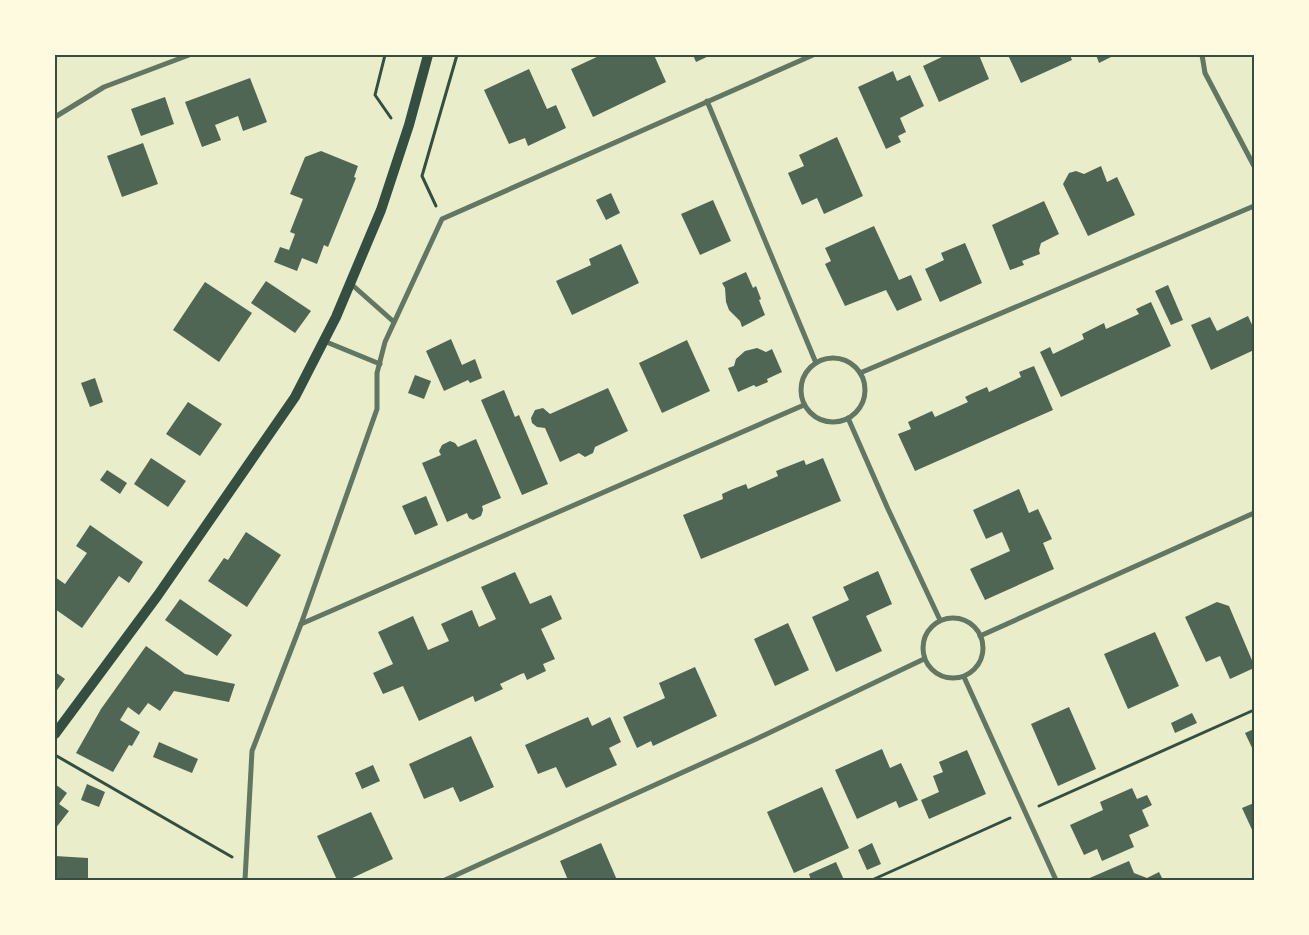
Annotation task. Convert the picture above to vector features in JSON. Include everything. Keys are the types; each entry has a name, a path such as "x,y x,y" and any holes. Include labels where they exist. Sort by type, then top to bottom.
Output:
{"main road":[{"path":"55,734 158,595 289,405 324,341 382,210 428,55"}],"street":[{"path":"55,117 104,87 189,55"},
{"path":"245,880 252,751 301,624 377,408 377,373 385,342 442,219 813,55"},
{"path":"1202,55 1205,73 1254,166"},
{"path":"707,101 816,363"},
{"path":"860,373 1254,206"},
{"path":"350,283 394,322"},
{"path":"324,341 380,364"},
{"path":"824,359 840,359 852,364 860,373 864,382 862,404 848,418 838,422 827,421 811,413 804,405 801,394 802,380 808,370 816,363 824,359"},
{"path":"301,624 804,405"},
{"path":"848,418 940,620"},
{"path":"980,636 1254,514"},
{"path":"958,619 967,622 975,628 980,636 982,652 978,665 964,676 948,678 938,675 924,659 923,644 926,634 940,620 958,619"},
{"path":"445,880 754,740 924,659"},
{"path":"964,676 1056,880"}],"path":[{"path":"385,55 375,95 393,121 408,125"},
{"path":"442,219 422,176 457,55"},
{"path":"872,880 1254,710"},
{"path":"55,755 246,865"}],"building":[{"path":"601,55 654,55 666,82 593,117 571,69"},
{"path":"693,55 711,55 696,62"},
{"path":"946,55 979,55 989,79 939,102 923,66"},
{"path":"1008,55 1070,55 1072,60 1021,83"},
{"path":"1096,55 1115,55 1099,63"},
{"path":"529,69 547,109 556,105 566,128 528,146 525,138 509,144 484,90"},
{"path":"893,71 897,81 910,75 924,106 900,118 906,132 898,136 901,142 886,149 858,87"},
{"path":"250,78 267,122 243,131 238,116 215,125 221,140 202,147 185,102"},
{"path":"165,97 174,124 141,136 131,109"},
{"path":"837,137 863,196 824,214 817,198 802,205 788,173 804,166 799,155"},
{"path":"143,143 158,184 122,197 107,156"},
{"path":"321,151 358,166 354,177 356,178 328,247 324,245 317,264 302,258 297,271 274,262 280,247 289,250 295,234 290,232 303,199 290,194 305,157"},
{"path":"1101,166 1107,182 1117,177 1135,215 1088,236 1063,184 1069,173 1076,171 1084,174"},
{"path":"611,193 620,213 606,220 596,200"},
{"path":"713,200 731,241 700,255 681,214"},
{"path":"1044,201 1059,234 1041,243 1040,254 1022,261 1024,265 1010,270 992,225"},
{"path":"874,226 899,280 911,275 922,300 897,311 886,290 845,306 825,264 831,261 825,248"},
{"path":"965,243 982,283 940,302 925,269 944,260 941,253"},
{"path":"621,244 639,283 572,315 556,281 591,265 589,259"},
{"path":"746,272 753,288 756,286 765,315 742,327 740,321 729,310 726,302 725,288 722,283"},
{"path":"266,281 311,311 295,333 251,303"},
{"path":"205,282 252,313 219,362 173,330"},
{"path":"1168,285 1183,320 1171,325 1155,291"},
{"path":"1151,302 1171,346 1061,397 1040,352 1050,347 1053,354 1084,339 1082,334 1104,323 1106,329 1139,314 1136,309"},
{"path":"1248,316 1254,329 1254,350 1211,370 1191,325 1210,317 1217,331"},
{"path":"451,339 462,365 475,359 482,378 470,383 468,380 444,391 426,351"},
{"path":"687,340 710,391 662,413 639,363"},
{"path":"757,348 766,352 772,349 782,372 767,379 768,382 756,387 754,385 738,392 728,368 734,366 736,359 745,351"},
{"path":"1034,366 1053,410 915,471 898,434 911,429 908,422 932,411 935,417 968,402 965,397 987,387 989,392 1021,377 1019,372"},
{"path":"415,375 431,381 424,399 408,393"},
{"path":"95,378 103,402 90,407 81,383"},
{"path":"608,388 628,431 595,447 593,453 585,457 579,453 560,462 545,428 537,427 532,423 531,418 535,410 543,408 550,414"},
{"path":"504,390 515,417 519,415 548,484 522,495 481,400"},
{"path":"188,402 222,424 200,456 166,434"},
{"path":"476,439 501,498 482,506 481,516 473,520 469,518 467,513 447,522 422,463 441,455 439,451 442,445 450,441 458,447"},
{"path":"151,458 186,481 168,507 134,484"},
{"path":"823,458 841,501 701,559 683,515 723,499 722,494 733,489 746,484 748,489 778,476 776,471 804,460 806,465"},
{"path":"107,470 127,483 120,494 100,480"},
{"path":"1019,489 1029,513 1038,509 1052,539 1043,543 1054,569 985,600 970,569 1010,551 1002,532 986,539 973,510"},
{"path":"426,496 438,525 415,535 402,506"},
{"path":"90,525 143,562 129,583 119,576 82,628 55,609 55,577 65,584 87,553 76,546"},
{"path":"246,532 281,555 247,607 208,581 224,558 228,560"},
{"path":"878,571 892,604 866,616 882,651 836,672 812,617 849,600 843,587"},
{"path":"515,572 530,604 551,595 562,619 541,629 555,659 543,664 546,671 527,680 524,673 521,674 500,684 503,689 475,702 473,696 419,721 403,686 383,694 373,673 393,664 378,632 413,616 428,650 449,641 441,624 472,610 479,627 496,619 481,587"},
{"path":"180,599 232,635 217,656 165,620"},
{"path":"1217,602 1229,606 1254,665 1254,668 1230,679 1220,656 1206,662 1185,617"},
{"path":"788,623 809,670 775,686 754,639"},
{"path":"1155,632 1179,686 1128,709 1104,654"},
{"path":"146,646 185,674 235,684 229,702 174,691 160,711 148,703 139,715 128,707 120,720 140,732 132,746 129,745 113,772 76,753 101,709"},
{"path":"695,667 717,716 653,746 651,741 637,748 623,717 665,698 659,683"},
{"path":"55,672 65,679 55,693"},
{"path":"1069,707 1096,769 1058,786 1031,724"},
{"path":"1192,713 1197,723 1175,733 1171,723"},
{"path":"588,717 592,726 610,717 621,742 609,748 617,765 566,788 556,767 538,774 525,745"},
{"path":"1254,729 1254,752 1245,733"},
{"path":"471,736 494,787 460,802 453,787 424,799 409,764"},
{"path":"159,742 198,759 192,773 153,757"},
{"path":"882,749 890,768 901,763 918,800 899,808 896,801 857,819 835,770"},
{"path":"967,750 986,794 929,819 921,800 939,792 933,776 943,772 939,762"},
{"path":"373,765 380,781 362,789 355,773"},
{"path":"55,784 67,793 59,804 69,811 55,829"},
{"path":"87,784 105,792 99,807 81,800"},
{"path":"822,787 849,848 794,873 767,812"},
{"path":"1132,788 1137,799 1147,795 1152,805 1142,810 1149,826 1129,835 1134,847 1102,861 1097,849 1084,855 1070,825 1103,810 1100,802"},
{"path":"1254,803 1254,834 1242,808"},
{"path":"371,812 393,859 348,880 337,880 317,836"},
{"path":"601,843 617,880 568,880 560,861"},
{"path":"872,843 881,864 867,870 858,850"},
{"path":"55,856 88,858 88,880 55,879"},
{"path":"1129,861 1134,873 1147,878 1159,872 1163,880 1085,880"},
{"path":"836,862 844,880 811,880 809,874"}]}
